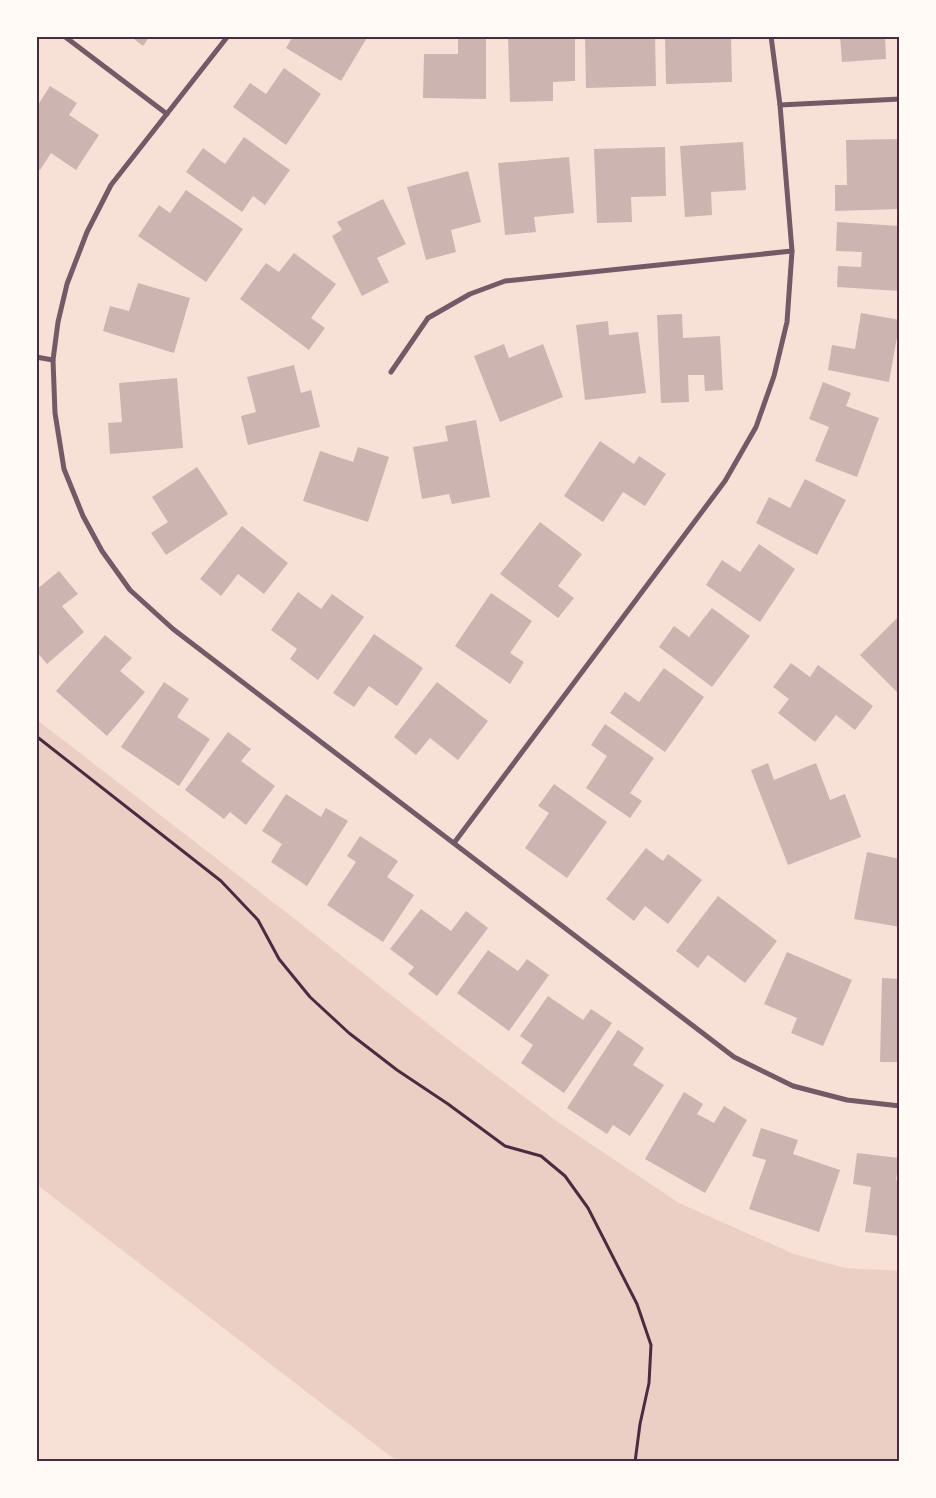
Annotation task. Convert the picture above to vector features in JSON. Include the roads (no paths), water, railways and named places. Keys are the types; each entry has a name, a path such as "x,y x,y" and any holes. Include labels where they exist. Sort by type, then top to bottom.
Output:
{"street":[{"path":"64,36 167,114"},
{"path":"228,36 111,186 87,232 67,284 58,322 53,360 55,413 64,469 84,516 102,551 130,590 173,629 734,1057 793,1086 847,1100 900,1106"},
{"path":"454,842 725,481 756,428 774,376 787,322 792,251 780,104 771,36"},
{"path":"780,104 900,99"},
{"path":"391,372 428,318 470,294 505,281 792,251"},
{"path":"36,357 53,360"}]}
